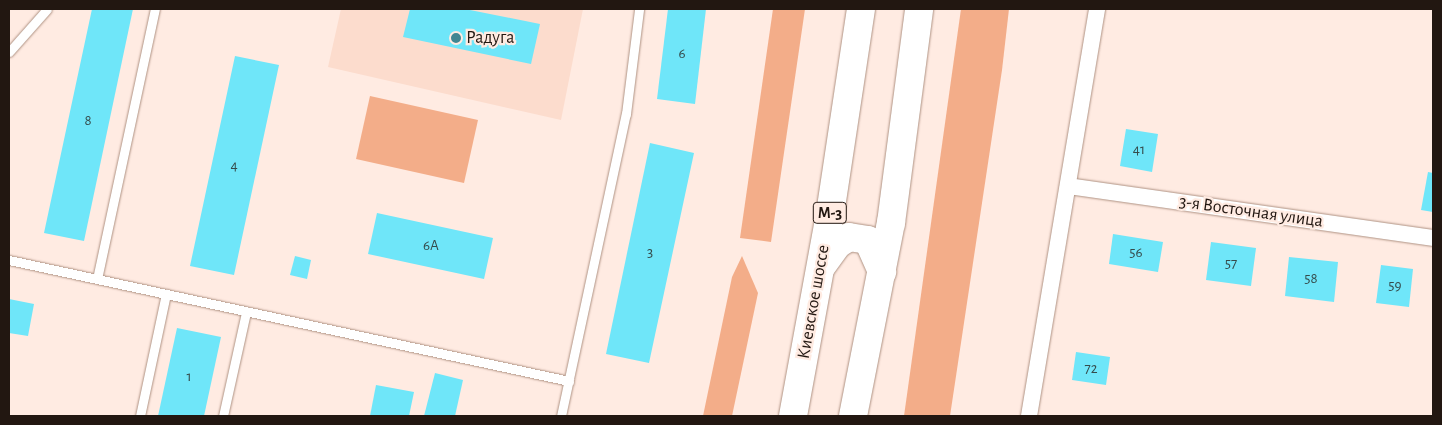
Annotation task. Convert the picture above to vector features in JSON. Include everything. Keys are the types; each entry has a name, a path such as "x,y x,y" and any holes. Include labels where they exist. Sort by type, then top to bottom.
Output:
{"highway":[{"name":"Киевское шоссе","path":"793,416 821,266 861,9"},
{"path":"853,416 882,272 919,9"},
{"path":"821,266 838,244 849,237 868,240 882,272"}],"street":[{"path":"1029,416 1097,9"},
{"name":"3-я Восточная улица","path":"1068,186 1433,238"}],"lane":[{"path":"9,52 47,9"},
{"path":"97,279 155,9"},
{"path":"561,416 626,114 639,9"},
{"path":"9,260 569,381"},
{"path":"140,416 166,294"},
{"path":"223,416 246,312"}],"shaded area":[{"name":"Радуга","path":"341,9 583,9 561,120 328,67"},
{"path":"773,9 805,9 771,242 740,238"},
{"path":"961,9 1009,9 1002,70 950,416 904,416"},
{"path":"370,96 478,120 464,183 356,159"},
{"path":"742,256 758,293 732,416 703,416 732,277"}],"building":[{"path":"92,9 133,9 84,241 44,233"},
{"path":"410,9 465,9 540,24 531,64 403,37"},
{"path":"668,9 706,9 695,104 657,99"},
{"path":"235,56 279,65 234,275 190,266"},
{"path":"1126,129 1158,134 1152,172 1120,166"},
{"path":"650,143 694,153 649,363 606,354"},
{"path":"1428,172 1433,173 1433,212 1421,210"},
{"path":"377,213 493,238 484,279 368,254"},
{"path":"1113,234 1163,242 1158,272 1109,264"},
{"path":"1211,242 1256,248 1251,286 1206,280"},
{"path":"295,256 311,260 307,279 290,275"},
{"path":"1289,257 1338,262 1334,302 1285,296"},
{"path":"1381,265 1413,269 1409,307 1376,303"},
{"path":"9,299 34,304 28,336 9,333"},
{"path":"177,328 221,337 204,416 158,416"},
{"path":"1076,352 1110,357 1106,385 1072,380"},
{"path":"435,373 463,380 455,416 424,416"},
{"path":"376,385 414,392 409,416 370,416"}],"place":[{"name":"Радуга","path":"456,38"}]}
